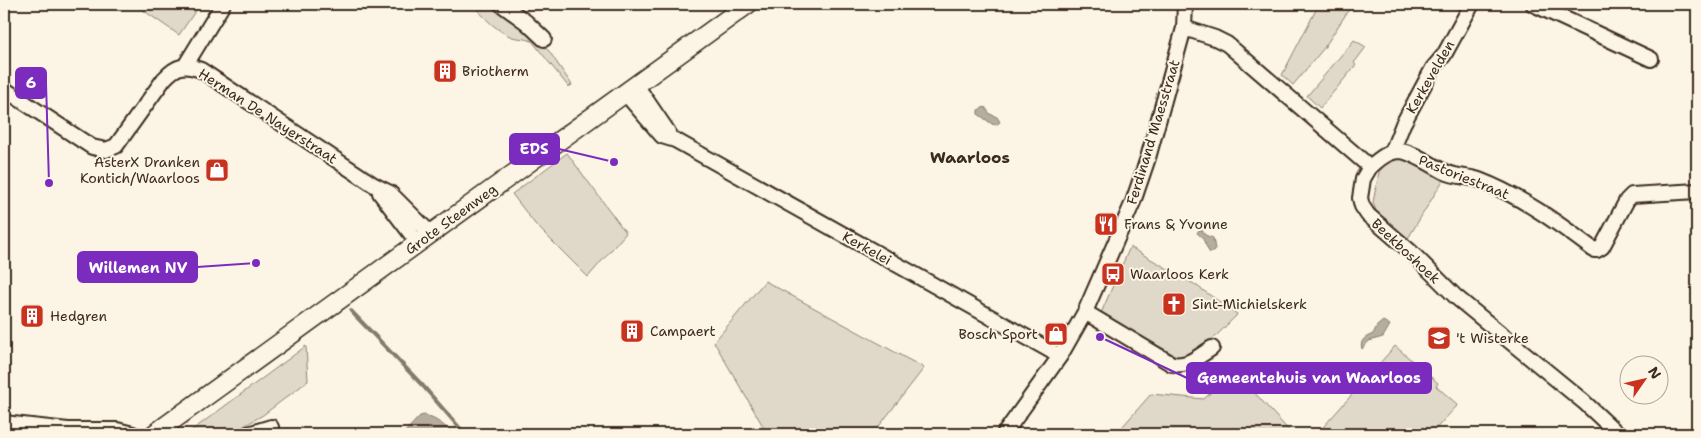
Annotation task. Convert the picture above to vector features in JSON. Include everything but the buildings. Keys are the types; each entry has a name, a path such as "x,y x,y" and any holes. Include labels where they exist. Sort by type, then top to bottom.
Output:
{"main road":[{"name":"Grote Steenweg","path":"154,434 748,4"}],"street":[{"path":"185,66 223,4"},
{"path":"501,4 532,27 544,39"},
{"name":"Ferdinand Maesstraat","path":"1004,434 1060,356 1084,312 1133,202 1148,158 1184,28 1185,4"},
{"name":"Kerkevelden","path":"1392,152 1403,124 1433,68 1444,55 1472,4"},
{"path":"1533,4 1651,59"},
{"path":"1184,28 1227,44 1370,167 1376,161 1392,152"},
{"name":"Herman De Nayerstraat","path":"4,89 92,147 106,150 116,146 164,78 172,70 185,66 201,70 374,185 390,193 424,239"},
{"name":"Kerkelei","path":"631,89 662,136 674,140 1060,356"},
{"name":"Pastoriestraat","path":"1392,152 1406,152 1448,173 1478,180 1551,218 1594,250 1602,247 1627,200 1632,195 1697,191"},
{"name":"Beekboshoek","path":"1370,167 1363,179 1360,198 1362,206 1368,215 1411,252 1456,297 1584,402 1618,434"},
{"path":"1084,312 1172,364 1188,363 1212,348"},
{"path":"4,424 68,430 117,430 133,434"},
{"path":"248,434 271,427"}],"shaded area":[{"path":"134,4 200,4 179,35"},
{"path":"473,4 494,4 522,25 549,51 572,85 568,87 532,41 512,37 496,28"},
{"path":"1319,4 1343,4 1350,8 1324,48 1293,85 1282,75"},
{"path":"1354,40 1366,47 1354,63 1356,65 1320,108 1307,96"},
{"path":"985,107 1000,122 996,125 992,124 978,114 978,110"},
{"path":"567,153 626,233 588,277 535,224 512,194"},
{"path":"1398,158 1405,158 1445,177 1407,240 1377,214 1373,202 1379,172 1386,163"},
{"path":"1199,230 1213,238 1215,249 1213,252 1209,252 1202,237 1197,233"},
{"path":"1130,247 1194,284 1237,314 1236,316 1202,348 1186,356 1178,357 1101,313"},
{"path":"765,281 924,368 873,434 767,433 714,342"},
{"path":"1383,321 1390,325 1383,337 1369,341 1362,349 1362,341 1373,334 1377,326"},
{"path":"306,346 308,381 263,415 230,434 187,434"},
{"path":"1395,346 1438,383 1436,386 1458,405 1431,434 1317,434"},
{"path":"1234,370 1292,434 1116,434 1151,394 1204,399"},
{"path":"424,415 440,423 452,434 403,434 420,416"}],"waterway":[{"path":"351,311 423,386 465,434"}],"place":[{"name":"Briotherm","path":"445,71"},
{"name":"EDS","path":"614,162"},
{"name":"AsterX Dranken Kontich/Waarloos","path":"217,170"},
{"name":"6","path":"49,183"},
{"name":"Frans & Yvonne","path":"1106,224"},
{"name":"Willemen NV","path":"256,263"},
{"name":"Waarloos Kerk","path":"1113,274"},
{"name":"Sint-Michielskerk","path":"1174,304"},
{"name":"Hedgren","path":"32,316"},
{"name":"Campaert","path":"632,331"},
{"name":"Bosch Sport","path":"1056,334"},
{"name":"Gemeentehuis van Waarloos","path":"1100,337"},
{"name":"'t Wisterke","path":"1439,338"}],"district":[{"name":"Waarloos","path":"970,157"}]}
